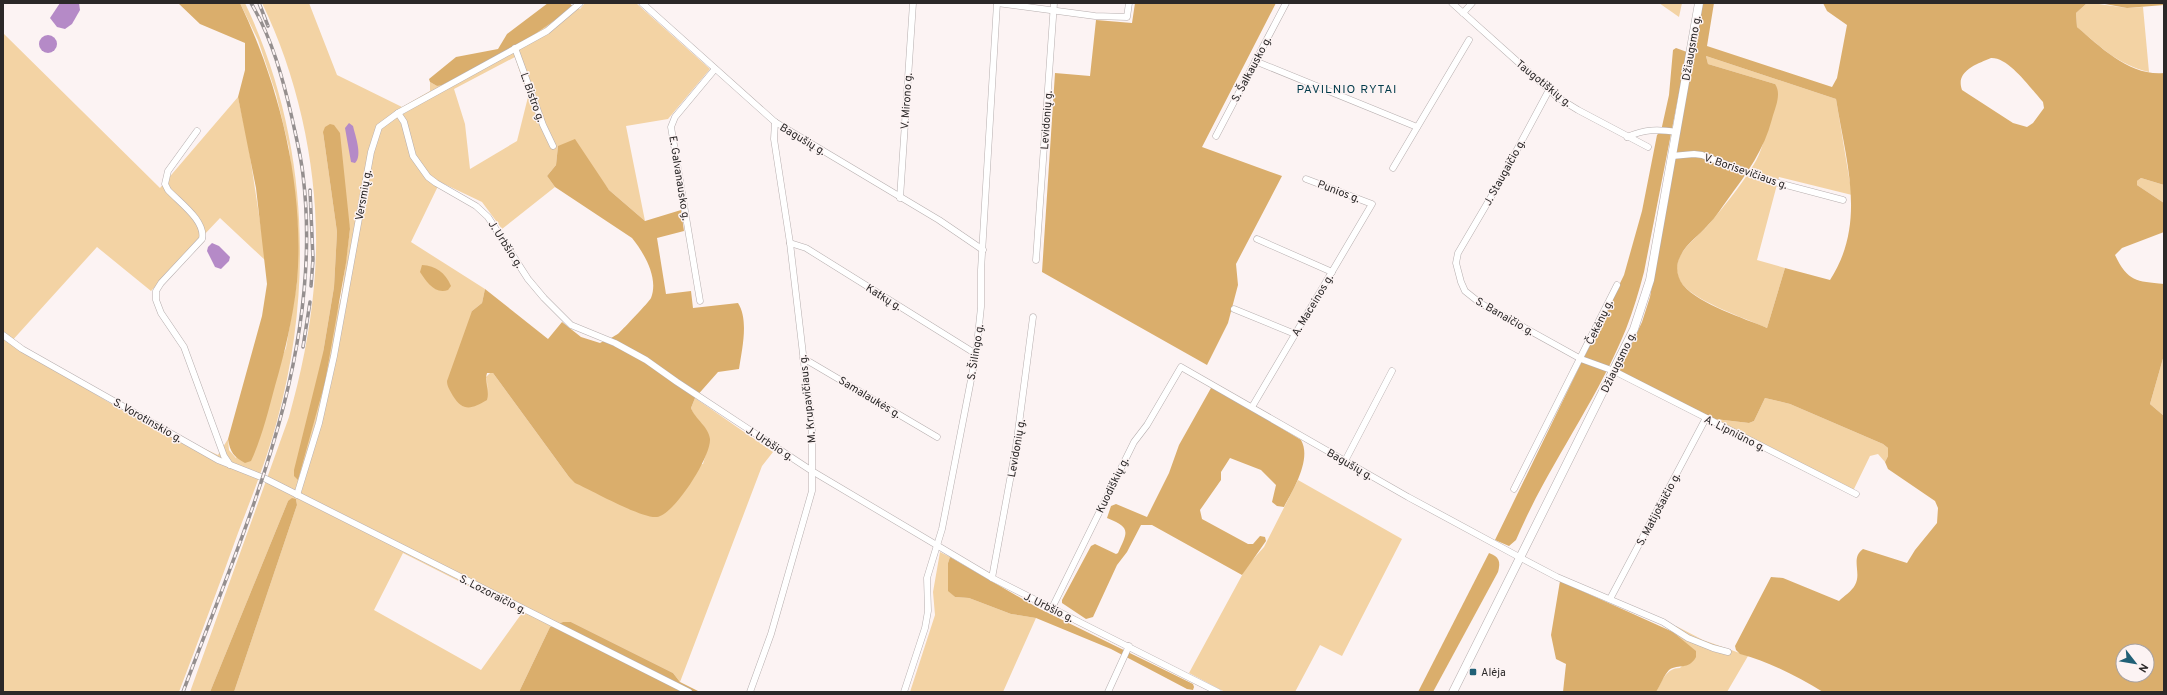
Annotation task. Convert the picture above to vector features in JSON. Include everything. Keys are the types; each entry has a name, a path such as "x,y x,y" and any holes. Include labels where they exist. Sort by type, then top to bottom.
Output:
{"street":[{"name":"Versmių g.","path":"297,496 319,423 334,356 374,137 384,122 547,31 580,3"},
{"name":"Bagušių g.","path":"642,3 775,122 939,220 983,250"},
{"name":"V. Mirono g.","path":"900,198 913,3"},
{"path":"997,3 1095,16 1127,17 1128,3"},
{"name":"S. Šilingo g.","path":"904,692 925,628 928,611 927,578 933,554 938,546 976,354 982,291 997,3"},
{"name":"Levidonių g.","path":"1036,260 1054,3"},
{"name":"S. Šalkausko g.","path":"1216,136 1286,3"},
{"name":"Taugotiškių g.","path":"1452,3 1549,90 1578,110 1648,147"},
{"path":"1463,13 1472,3"},
{"name":"Džiaugsmo g.","path":"1453,692 1614,371 1634,329 1644,303 1699,3"},
{"path":"1393,168 1469,40"},
{"name":"L. Bistro g.","path":"515,48 543,125 553,146"},
{"path":"1255,61 1417,127"},
{"name":"E. Galvanausko g.","path":"700,301 671,127 675,117 715,69"},
{"name":"J. Staugaičio g.","path":"1458,253 1498,185 1549,90"},
{"name":"J. Urbšio g.","path":"398,113 404,122 413,156 428,177 476,206 488,217 528,279 544,298 571,324 615,343 646,360 812,471 992,578 1218,692"},
{"name":"M. Krupavičiaus g.","path":"750,692 758,665 767,647 812,491 812,430 790,243 774,139 775,122"},
{"path":"1627,137 1639,132 1658,129 1676,132"},
{"path":"197,132 168,170 165,184 168,190 199,223 202,229 202,240 161,283 156,291 156,300 161,313 184,347 224,456 230,465"},
{"name":"V. Borisevičiaus g.","path":"1672,156 1694,154 1702,155 1767,180 1843,200"},
{"name":"Punios g.","path":"1306,179 1372,204"},
{"name":"A. Maceinos g.","path":"1252,406 1372,204"},
{"path":"1257,238 1332,272"},
{"name":"Katkų g.","path":"790,243 806,248 976,354"},
{"name":"S. Banaičio g.","path":"1458,253 1457,270 1465,291 1480,303 1581,359 1614,371"},
{"name":"Čekėnų g.","path":"1581,359 1617,284"},
{"path":"1234,309 1295,334"},
{"name":"Levidonių g.","path":"992,578 1016,447 1033,317"},
{"name":"S. Vorotinskio g.","path":"3,336 49,364 218,460 266,479 297,496"},
{"name":"Samalaukės g.","path":"803,358 937,437"},
{"path":"1514,489 1581,359"},
{"name":"Bagušių g.","path":"1181,366 1345,461 1557,577 1663,622 1688,638 1712,648 1728,652"},
{"name":"Kuodiškių g.","path":"1052,608 1134,442 1147,425 1181,366"},
{"path":"1345,461 1392,371"},
{"name":"A. Lipniūno g.","path":"1614,371 1856,494"},
{"name":"S. Matijošaičio g.","path":"1610,599 1706,418"},
{"name":"S. Lozoraičio g.","path":"297,496 689,692"},
{"path":"1108,692 1129,646"}],"shaded area":[{"path":"60,3 79,3 80,10 72,24 65,29 57,27 50,18"},
{"path":"178,3 240,3 267,69 278,103 293,175 297,211 298,246 297,282 293,308 282,360 264,424 251,461 245,463 233,454 228,439 262,316 267,284 256,188 238,97 245,70 245,43 200,24"},
{"path":"240,3 245,3 266,53 282,104 292,156 298,209 300,262 297,315 289,368 277,421 264,463 179,692 3,692 3,33 160,188 238,97 248,143 266,261 220,218 151,291 97,247 10,343 125,412 218,455 228,439 229,450 236,458 286,348 297,282 298,230 289,148 276,94 258,40"},
{"path":"262,3 309,3 337,75 402,107 430,91 430,82 437,86 573,6 580,9 585,3 636,3 710,69 668,119 626,126 645,221 609,190 599,177 558,146 556,165 547,176 555,187 502,229 482,202 440,182 411,242 485,289 482,303 472,311 489,393 486,377 491,372 569,477 575,482 703,464 707,451 708,436 695,418 691,408 695,398 773,452 762,466 680,682 673,673 571,622 563,622 550,627 519,692 234,692 297,505 296,499 288,501 210,692 190,692 289,417 301,369 310,319 316,251 312,178 307,141 299,105 289,70","holes":["515,57 528,97 517,141 470,169 465,124 454,89","323,132 350,229 341,298 323,353 334,287 337,232","403,553 522,613 481,670 374,610"]},
{"path":"548,3 569,3 573,6 525,41 442,85 437,86 430,82 429,79 456,57 498,49 507,34"},
{"path":"1135,3 1276,3 1202,147 1282,176 1236,264 1238,285 1228,323 1207,365 1042,272 1055,73 1090,76 1096,20 1132,23"},
{"path":"1659,3 1682,3 1679,17"},
{"path":"1703,3 1714,3 1707,46 1832,87 1837,78 1847,25 1827,11 1823,3 2092,3 2086,4 2076,13 2077,27 2106,52 2128,65 2151,73 2164,73 2164,185 2141,178 2137,181 2137,185 2164,203 2164,232 2122,248 2115,255 2124,270 2134,278 2140,281 2164,284 2164,355 2150,404 2164,416 2164,692 1823,692 1783,670 1740,654 1736,650 1735,646 1771,577 1783,578 1839,601 1855,585 1857,580 1857,557 1863,549 1907,563 1915,550 1937,523 1938,508 1935,501 1888,469 1885,462 1888,456 1888,448 1883,444 1790,404 1765,398 1754,421 1749,423 1715,419 1619,371 1642,322 1650,297","holes":["1706,56 1836,99 1851,192 1851,214 1848,237 1841,258 1830,280 1785,268 1767,328 1700,299 1683,285 1678,275 1678,260 1683,252 1714,219 1742,180 1760,151 1769,130 1778,97 1775,84 1708,64","1991,58 1998,59 2012,68 2043,102 2044,108 2033,123 2027,127 2013,123 1962,90 1961,83 1964,73 1974,66"]},
{"path":"2092,3 2127,8 2143,7 2149,72 2128,65 2119,60 2077,27 2076,13 2086,4"},
{"path":"2099,3 2164,3 2164,5 2127,8"},
{"path":"48,35 54,38 57,44 54,50 48,53 42,50 39,44 42,38"},
{"path":"1676,48 1687,52 1644,272 1626,329 1601,383 1542,487 1516,540 1509,546 1495,540 1624,275 1642,211 1657,135 1661,131 1669,95 1673,50"},
{"path":"1706,56 1836,99 1852,195 1779,177 1757,260 1785,268 1767,328 1718,308 1705,301 1693,294 1679,279 1677,270 1681,255 1722,209 1751,169 1760,152 1765,136 1775,84 1708,64"},
{"path":"349,123 353,126 358,145 358,156 355,163 351,162 345,128"},
{"path":"330,124 334,125 340,133 350,229 346,263 325,382 298,480 294,476 294,470 323,353 334,287 337,232 323,132 325,127"},
{"path":"575,139 609,190 645,221 681,210 684,231 657,238 666,294 691,291 693,308 738,303 743,318 744,335 739,369 718,372 695,398 691,408 709,435 709,447 705,458 682,496 664,514 657,517 640,514 575,483 569,477 493,373 487,373 486,376 488,393 487,400 472,407 464,407 460,405 453,396 447,381 472,311 482,303 485,289 548,339 562,322 581,337 600,343 619,333 651,298 653,290 652,274 645,258 632,238 555,187 547,176 556,165 558,146"},
{"path":"2141,178 2164,185 2164,203 2137,185 2137,181"},
{"path":"212,243 219,246 230,257 229,261 221,269 215,267 207,251 208,247"},
{"path":"422,265 436,268 443,273 451,286 448,290 439,291 431,286 420,272"},
{"path":"2164,355 2164,416 2150,404"},
{"path":"1211,388 1215,388 1301,440 1304,448 1303,465 1300,474 1284,507 1277,506 1272,502 1276,485 1261,470 1230,458 1221,472 1221,480 1200,510 1202,519 1248,544 1253,544 1260,536 1265,537 1266,541 1242,575 1152,525 1141,525 1127,552 1117,565 1093,617 1086,619 1062,603 1062,600 1091,546 1095,544 1116,554 1118,553 1124,540 1125,531 1124,528 1115,521 1107,518 1111,506 1116,504 1147,517 1169,473 1179,445"},
{"path":"1765,398 1790,404 1883,444 1888,448 1888,456 1885,462 1878,454 1870,456 1853,491 1715,419 1749,423 1754,421"},
{"path":"1298,480 1402,539 1342,656 1320,645 1295,692 1225,692 1189,673 1247,566 1264,547"},
{"path":"292,498 296,499 297,505 234,692 210,692 288,501"},
{"path":"940,552 950,557 948,563 948,590 955,597 969,598 1011,614 1036,618 1003,692 910,692 935,615 933,592"},
{"path":"1489,553 1495,556 1499,562 1498,572 1433,692 1418,692"},
{"path":"950,557 1038,608 1193,684 1193,690 1187,689 1111,649 1036,618 1011,614 969,598 955,597 948,591 948,563"},
{"path":"1560,581 1673,632 1696,651 1696,657 1690,664 1669,670 1656,692 1563,692 1566,664 1556,659 1551,635"},
{"path":"563,622 571,622 673,673 680,682 700,692 519,692 550,627"},
{"path":"1676,626 1703,640 1748,656 1727,692 1656,692 1665,676 1671,670 1680,668 1695,651 1673,632"}],"railway":[{"path":"183,692 231,567 254,503 274,439 291,374 302,309 307,242 301,161 289,103 281,74 271,44 251,3"},
{"path":"259,3 268,26"},
{"path":"310,190 313,259 311,286"},
{"path":"303,347 310,302"}],"place":[{"name":"Alėja","path":"1473,672"}],"district":[{"name":"PAVILNIO RYTAI","path":"1347,89"}]}
